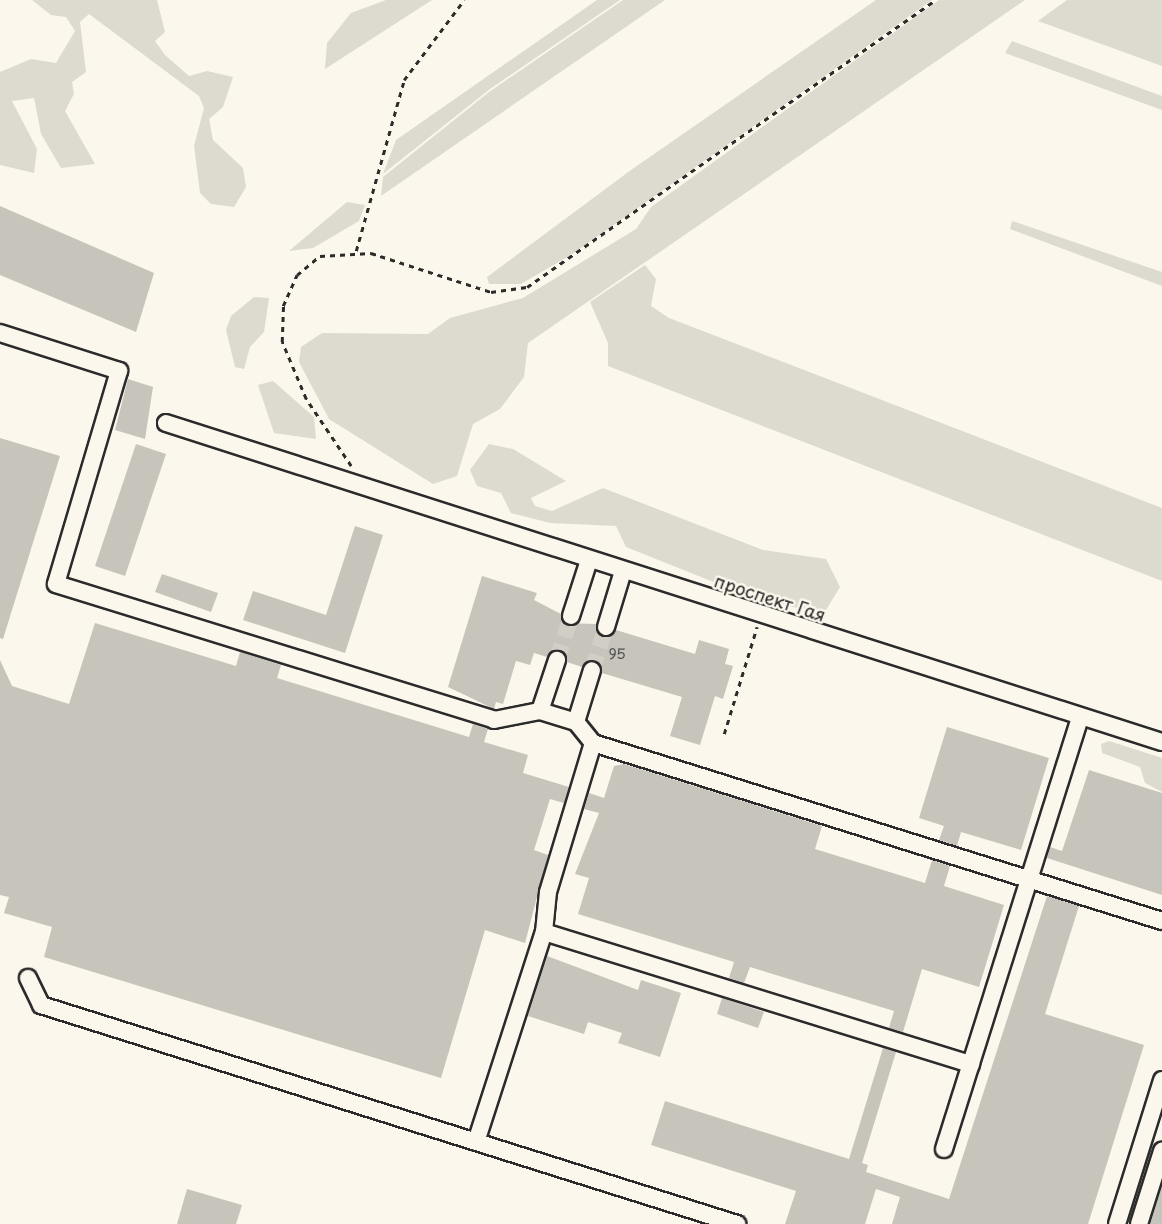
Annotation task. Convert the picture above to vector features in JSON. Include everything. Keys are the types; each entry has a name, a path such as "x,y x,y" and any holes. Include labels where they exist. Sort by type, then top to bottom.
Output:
{"street":[{"path":"0,333 118,371 56,584 494,720 540,711 576,723 593,743 1162,921"},
{"name":"проспект Гая","path":"166,423 1162,742"},
{"path":"571,617 589,560"},
{"path":"606,627 623,571"},
{"path":"540,711 557,660"},
{"path":"576,723 592,670"},
{"path":"944,1149 1080,717"},
{"path":"476,1142 544,932 548,892 593,743"},
{"path":"544,932 971,1063"},
{"path":"28,978 41,1004 737,1224"},
{"path":"1117,1224 1162,1080"},
{"path":"1139,1224 1162,1151"}],"path":[{"path":"356,251 404,80 464,0"},
{"path":"367,489 306,399 282,342 283,306 297,275 320,256 356,251 491,292 527,287 936,0"},
{"path":"724,734 761,615"}],"shaded area":[{"path":"32,0 157,0 165,32 155,41 165,55 189,76 207,71 233,77 223,107 209,119 213,140 243,168 246,187 234,207 211,204 200,193 194,146 204,108 199,96 89,14 80,22 86,72 72,82 74,94 65,111 95,164 61,168 41,134 34,98 12,101 37,149 34,173 0,165 0,72 31,59 56,63 75,31 66,17 51,15"},
{"path":"386,0 432,0 325,69 327,43 351,13"},
{"path":"597,0 620,0 490,89 383,174 396,140"},
{"path":"623,0 665,0 381,196 383,177 489,92"},
{"path":"876,0 932,0 574,253 521,284 489,284 487,277 631,170"},
{"path":"939,0 1025,0 528,343 524,377 500,409 473,424 457,476 433,484 329,419 299,362 301,347 322,333 428,334 450,318 523,298 636,229 651,207"},
{"path":"1067,0 1162,0 1162,66 1038,21"},
{"path":"1012,41 1162,96 1162,110 1005,53"},
{"path":"347,202 365,205 359,221 313,248 289,251"},
{"path":"1012,221 1162,272 1162,286 1010,229"},
{"path":"645,265 656,279 651,306 669,318 1162,508 1162,581 608,366 608,343 590,302"},
{"path":"254,297 269,298 264,332 250,347 244,369 235,367 226,330 231,316"},
{"path":"273,381 314,417 316,439 274,433 258,385"},
{"path":"489,444 513,449 566,481 531,498 535,506 552,511 603,488 763,550 826,559 840,587 826,610 814,612 751,597 626,547 616,526 550,523 511,513 501,493 477,486 470,470"},
{"path":"1109,741 1162,758 1162,792 1145,783 1140,767 1102,753 1101,744"}],"building":[{"path":"0,206 154,273 136,332 0,275"},
{"path":"128,379 153,387 145,439 115,430"},
{"path":"0,438 60,456 3,639 0,638"},
{"path":"136,444 166,454 125,576 95,566"},
{"path":"355,526 383,535 345,653 243,620 253,591 326,615"},
{"path":"162,574 218,593 211,612 155,592"},
{"path":"482,576 537,593 534,600 561,614 564,623 596,624 604,637 616,630 695,654 699,640 729,649 725,664 733,666 723,699 715,696 700,745 670,736 682,697 602,673 594,660 582,667 567,662 560,650 547,657 534,653 530,665 516,661 503,704 496,702 494,709 448,687"},
{"path":"95,623 236,666 240,652 281,665 277,678 469,737 473,724 488,729 484,742 528,755 523,773 569,787 564,803 550,799 534,850 548,855 525,943 485,930 441,1078 44,957 52,927 4,913 9,897 0,895 0,660 12,686 69,704"},
{"path":"947,727 1049,758 1021,850 961,832 957,846 939,840 944,826 919,818"},
{"path":"624,764 822,826 815,849 925,883 932,860 950,866 944,886 1004,905 979,987 922,969 903,1032 889,1028 894,1011 750,967 744,983 729,978 734,962 578,914 589,878 575,874 599,813 584,809 589,793 604,798 614,766"},
{"path":"1089,770 1162,793 1162,895 1047,858 1050,847 1062,851"},
{"path":"1047,896 1079,906 1045,1014 1144,1045 1088,1224 892,1224 900,1197 876,1189 865,1224 785,1224 796,1191 651,1145 665,1101 849,1159 883,1048 896,1052 862,1163 868,1165 866,1172 949,1199"},
{"path":"547,956 638,990 641,980 681,993 660,1057 618,1043 622,1033 588,1022 584,1034 528,1016"},
{"path":"722,998 764,1012 758,1028 717,1014"},
{"path":"1162,1186 1162,1224 1150,1224"},
{"path":"187,1189 242,1205 236,1224 177,1224"}],"tunnel":[{"path":"557,660 571,616"},
{"path":"592,670 606,627"}]}
